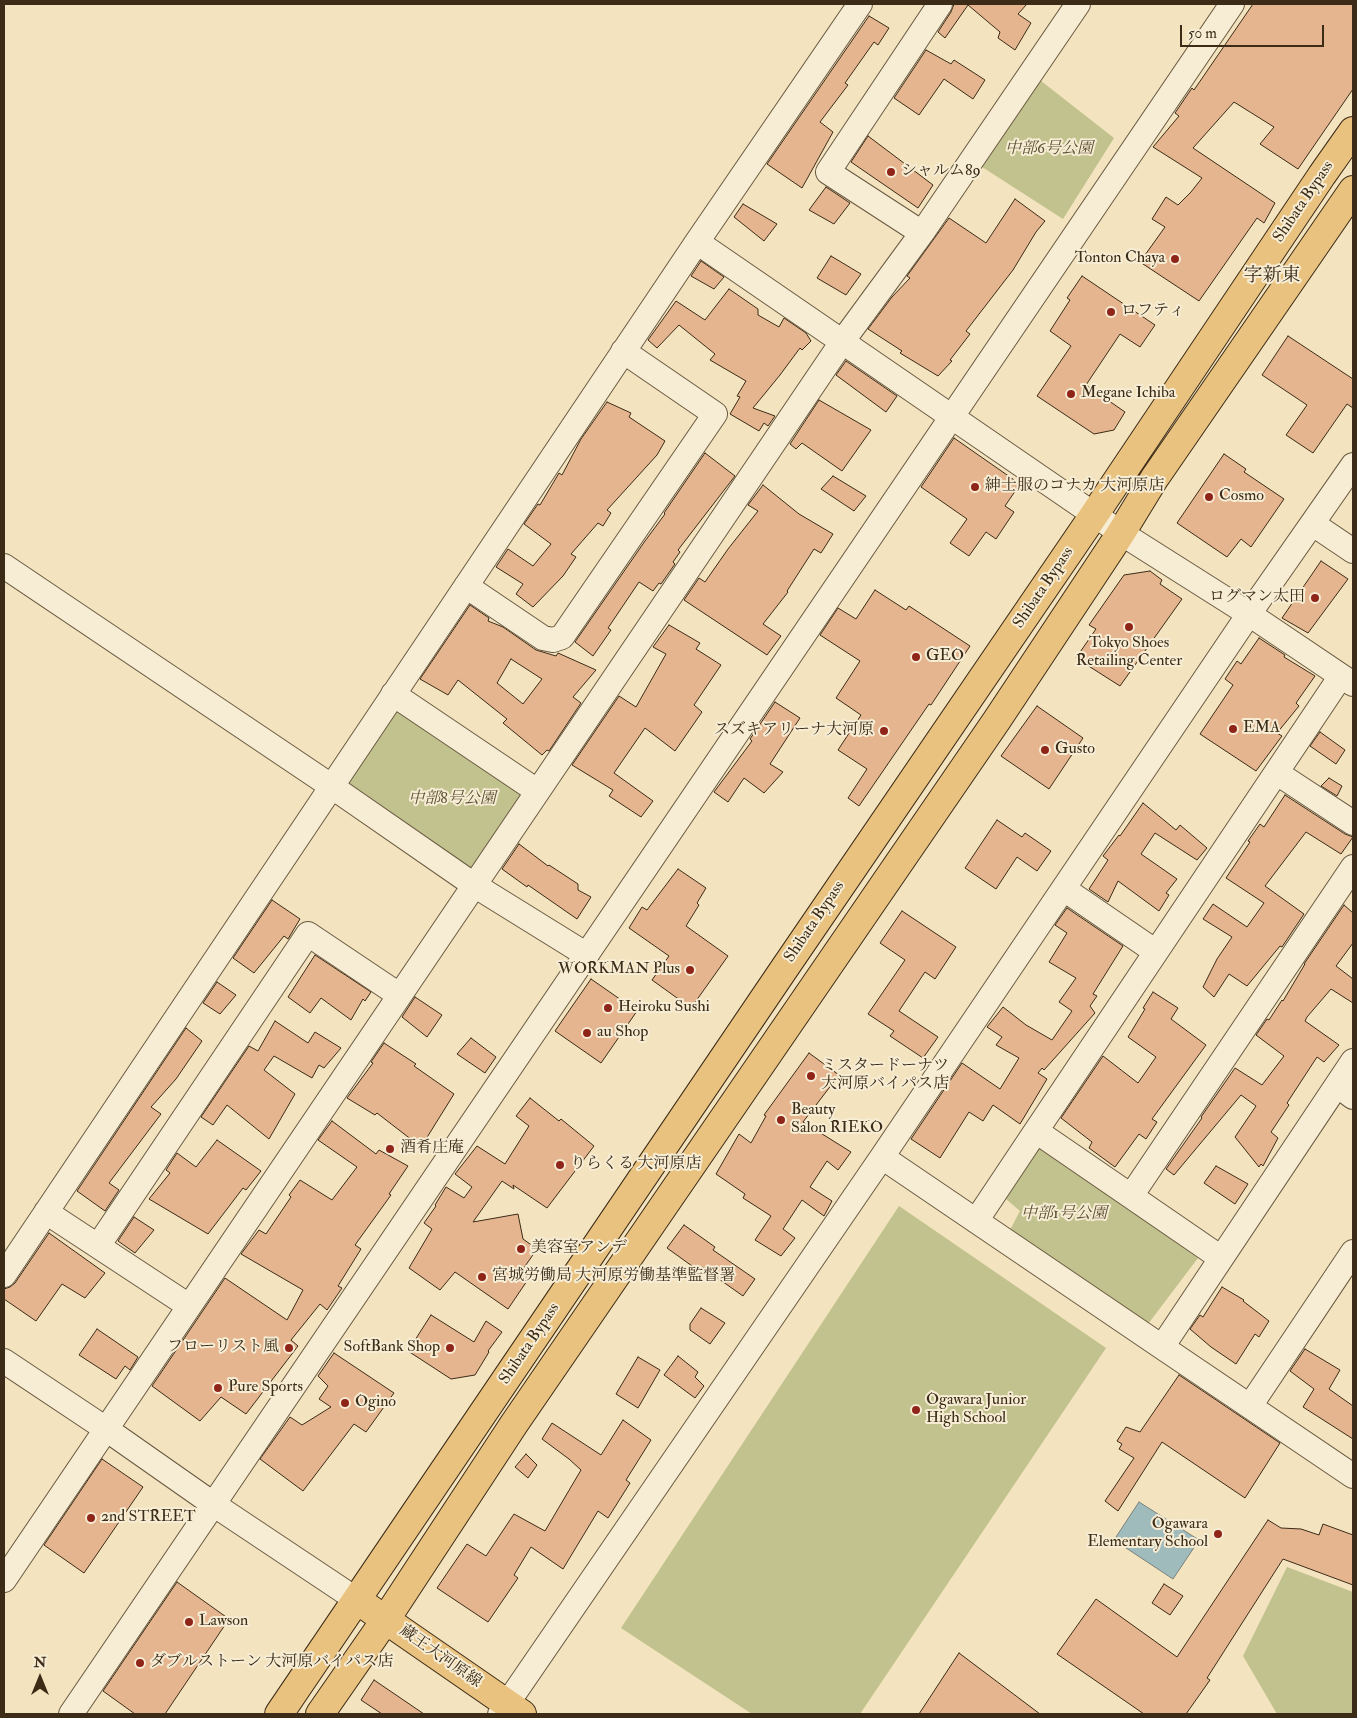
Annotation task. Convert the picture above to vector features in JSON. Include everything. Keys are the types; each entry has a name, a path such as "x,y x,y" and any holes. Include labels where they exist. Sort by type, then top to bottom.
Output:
{"main road":[{"name":"Shibata Bypass","path":"279,1714 1353,131"},
{"name":"Shibata Bypass","path":"320,1714 386,1619 514,1424 985,736 1121,534 1154,479 1353,190"},
{"name":"蔵王大河原線","path":"357,1600 386,1619 510,1711"}],"street":[{"path":"4,1275 623,351 860,4"},
{"path":"922,233 828,172 940,4"},
{"path":"4,1580 11,1552 106,1429 842,342 922,233 1078,4"},
{"path":"71,1714 1232,4"},
{"path":"697,242 1121,534 1249,614 1347,680 1277,772 976,1221"},
{"path":"466,586 543,638 553,640 562,637 714,414 623,351"},
{"path":"510,1711 1249,614 1353,465"},
{"path":"1313,524 1353,551"},
{"path":"4,566 331,786 474,885 587,955"},
{"path":"393,694 537,791"},
{"path":"1277,772 1353,823"},
{"path":"1131,1196 1353,867"},
{"path":"1064,889 1156,952"},
{"path":"98,1246 308,934 399,995"},
{"path":"1162,1346 1221,1258 1345,1091 1353,1061"},
{"path":"1036,1131 1221,1258"},
{"path":"882,1157 1353,1476"},
{"path":"46,1212 189,1306"},
{"path":"1250,1406 1353,1252"},
{"path":"4,1361 106,1429 212,1504 357,1600"}],"green space":[{"name":"中部6号公園","path":"1036,77 1114,138 1063,219 979,165"},
{"name":"中部8号公園","path":"401,709 520,789 521,797 474,867 466,867 350,788 348,777 392,710"},
{"name":"中部1号公園","path":"1036,1144 1198,1258 1148,1324 1010,1230 1020,1211 1006,1199"},
{"path":"899,1206 1106,1348 860,1714 752,1714 621,1628"},
{"path":"1287,1567 1353,1592 1353,1714 1277,1714 1243,1656"}],"water":[{"path":"1139,1502 1199,1540 1173,1579 1114,1540"}],"building":[{"path":"954,4 1027,4 1018,14 1031,23 1015,50 998,38 1000,32 968,5 945,38 938,32"},
{"path":"1253,4 1353,4 1353,89 1298,169 1260,144 1274,127 1234,102 1193,148 1275,203 1264,223 1257,218 1199,301 1140,262 1165,227 1152,219 1166,197 1178,205 1202,178 1153,147 1179,116 1175,113 1192,88 1194,90"},
{"path":"869,16 889,28 878,45 874,42 845,83 848,85 820,122 833,132 802,188 767,164"},
{"path":"926,50 951,64 954,60 985,80 973,99 944,79 919,115 894,98"},
{"name":"シャルム89","path":"868,136 933,185 918,208 851,162"},
{"path":"826,187 850,203 834,224 809,210"},
{"path":"1015,199 1045,221 1036,232 1013,270 966,331 970,334 950,360 952,361 938,376 900,353 902,351 868,329 892,297 910,278 907,276 949,218 986,243"},
{"path":"743,204 777,224 764,241 734,217"},
{"path":"831,256 861,274 846,295 817,278"},
{"path":"701,261 724,277 714,289 691,276"},
{"path":"1082,276 1155,325 1140,347 1120,334 1086,385 1125,412 1114,430 1094,434 1037,396 1071,346 1050,331 1070,300 1067,298"},
{"path":"729,289 758,309 758,315 779,327 784,318 806,333 811,341 802,350 800,348 753,408 775,416 768,426 764,423 759,431 730,414 740,397 737,396 746,381 710,360 715,354 679,325 657,348 648,340 676,301 705,320"},
{"path":"1288,336 1353,379 1353,408 1347,404 1313,453 1286,435 1307,405 1262,375"},
{"path":"846,361 897,396 886,412 836,375"},
{"path":"819,400 871,430 842,471 802,443 796,449 790,444"},
{"path":"607,402 631,413 629,417 665,441 657,455 607,510 611,513 603,526 598,523 571,554 576,557 563,576 533,607 516,594 523,584 496,567 508,549 533,566 551,544 524,524 538,504 540,505 559,473 562,475 581,439"},
{"path":"954,438 1020,484 1005,506 1014,512 996,539 986,532 969,556 950,543 967,519 921,487"},
{"path":"705,453 735,476 678,550 680,552 673,562 675,564 661,584 659,583 653,591 639,582 608,628 611,630 593,656 575,642 665,514"},
{"path":"1224,454 1246,469 1244,472 1284,499 1251,547 1241,539 1227,557 1177,523"},
{"path":"833,476 866,496 854,511 821,489"},
{"path":"763,485 799,514 833,534 821,553 814,549 788,592 763,624 781,636 767,655 684,600 699,578 705,582 758,511 748,505"},
{"name":"ログマン太田","path":"1321,561 1348,579 1308,633 1282,618"},
{"path":"1150,571 1162,580 1160,584 1182,599 1120,686 1076,658 1096,629 1089,625 1124,575"},
{"path":"875,590 906,610 909,606 970,646 931,705 929,704 859,806 848,798 867,769 838,750 861,715 836,698 860,661 820,635 838,608 856,619"},
{"path":"470,605 489,618 488,621 503,627 536,650 556,656 558,653 596,670 573,697 581,703 549,751 547,750 542,755 503,723 507,719 458,680 448,695 420,679","holes":["511,659 542,679 523,704 497,683"]},
{"path":"669,625 700,643 696,649 721,665 694,705 702,712 675,751 645,728 614,773 653,801 641,817 609,796 613,790 572,765 619,696 636,707 666,654 653,647"},
{"path":"1259,638 1285,655 1284,657 1315,676 1296,703 1299,706 1277,733 1282,736 1256,771 1200,734 1233,685 1225,679 1237,661 1241,664"},
{"path":"775,702 800,718 770,764 783,772 764,793 744,778 728,802 714,792 752,741 750,739"},
{"path":"1037,706 1083,738 1049,789 1001,756"},
{"path":"1320,732 1345,750 1336,764 1310,746"},
{"path":"1329,778 1342,786 1337,796 1321,786"},
{"path":"1285,795 1345,834 1353,837 1341,854 1306,832 1265,886 1304,914 1282,947 1280,946 1247,986 1229,974 1214,997 1203,987 1217,959 1232,937 1203,919 1213,904 1247,927 1264,903 1226,878 1260,824 1264,827"},
{"path":"1143,803 1176,830 1180,825 1207,848 1197,860 1155,833 1141,854 1177,879 1166,893 1169,895 1159,911 1118,881 1108,902 1089,889 1108,860 1103,856 1120,836"},
{"path":"997,820 1022,837 1025,833 1051,851 1037,871 1017,857 996,889 965,868"},
{"path":"519,844 548,866 578,884 578,890 591,897 577,919 502,869"},
{"path":"678,869 706,888 697,903 699,905 686,926 728,956 691,1008 652,980 669,956 629,928 642,907 647,910"},
{"path":"272,900 300,919 288,939 284,936 254,973 233,958"},
{"path":"1344,905 1353,913 1353,943 1336,966 1353,979 1353,1003 1331,989 1307,1017 1305,1021 1339,1045 1324,1062 1317,1057 1287,1103 1289,1105 1271,1132 1278,1138 1263,1166 1261,1164 1259,1167 1235,1137 1256,1106 1241,1095 1174,1175 1166,1169 1235,1068 1262,1085 1284,1056 1256,1035 1283,1001 1304,964"},
{"path":"1067,908 1123,946 1093,994 1097,996 1090,1006 1095,1013 1044,1070 1042,1068 1038,1073 1047,1079 1020,1124 993,1105 983,1121 969,1112 940,1158 911,1139 962,1063 1000,1089 1019,1058 996,1045 1002,1037 987,1027 1003,1007 1026,1025 1052,1040 1072,1011 1059,1002 1076,978 1049,962 1067,933 1055,925"},
{"path":"902,911 956,947 935,979 925,972 899,1011 938,1037 923,1058 890,1036 894,1031 868,1014 905,960 880,943"},
{"path":"315,955 371,992 365,1001 363,999 351,1020 321,998 310,1013 288,997"},
{"path":"591,979 637,1011 601,1063 555,1031"},
{"path":"217,982 236,995 220,1014 203,1003"},
{"path":"1153,992 1178,1008 1171,1019 1206,1045 1152,1119 1157,1122 1146,1139 1139,1134 1115,1167 1089,1148 1092,1142 1061,1118 1103,1056 1138,1083 1156,1057 1128,1037"},
{"path":"415,997 442,1015 427,1037 402,1017"},
{"path":"275,1021 308,1043 315,1032 341,1048 324,1068 319,1065 312,1078 274,1056 264,1070 295,1094 269,1139 227,1105 213,1125 201,1117 249,1046 258,1051"},
{"path":"186,1028 202,1041 176,1079 151,1107 161,1114 109,1183 119,1190 105,1211 77,1191"},
{"path":"471,1038 496,1057 485,1073 457,1054"},
{"path":"384,1043 416,1064 414,1066 454,1094 421,1147 377,1113 375,1115 347,1098 373,1063 371,1062"},
{"path":"809,1053 839,1075 803,1122 851,1152 838,1170 827,1161 810,1187 832,1201 824,1216 802,1200 783,1229 795,1238 781,1256 755,1240 771,1216 743,1198 745,1194 716,1174 739,1134 751,1143 766,1116 764,1115"},
{"path":"530,1098 559,1121 561,1119 594,1146 547,1208 513,1185 514,1189 502,1181 473,1222 518,1214 523,1239 537,1249 521,1272 529,1278 508,1309 455,1272 440,1290 409,1268 432,1229 424,1223 446,1187 464,1198 472,1187 455,1174 477,1146 505,1164 529,1126 516,1116"},
{"path":"332,1121 376,1154 379,1150 408,1166 389,1194 391,1195 355,1245 361,1249 338,1286 342,1288 327,1310 320,1304 291,1340 298,1346 246,1414 221,1397 200,1421 152,1386 225,1278 287,1320 303,1290 241,1254 259,1230 266,1234 300,1180 332,1200 357,1167 318,1140"},
{"path":"217,1140 261,1171 246,1190 243,1188 208,1234 149,1199 170,1173 166,1170 177,1153 196,1167"},
{"path":"1216,1166 1248,1184 1235,1204 1204,1183"},
{"path":"134,1217 154,1230 135,1253 118,1241"},
{"path":"684,1225 715,1247 713,1250 755,1279 743,1296 702,1267 699,1271 667,1248"},
{"path":"49,1233 105,1273 85,1298 62,1284 36,1321 4,1299 4,1289 15,1283"},
{"path":"1222,1287 1244,1300 1269,1321 1259,1337 1255,1334 1236,1364 1211,1347 1190,1329 1200,1315 1203,1317"},
{"path":"701,1308 725,1323 710,1344 690,1330 690,1324"},
{"path":"431,1315 474,1342 486,1321 502,1332 488,1351 475,1375 451,1379 408,1351"},
{"path":"97,1329 138,1357 130,1370 125,1366 116,1379 79,1355"},
{"path":"1305,1349 1340,1370 1329,1389 1353,1406 1353,1439 1303,1407 1314,1389 1290,1371"},
{"path":"334,1353 394,1393 366,1432 354,1424 303,1491 260,1459 290,1417 302,1425 331,1407 319,1399 328,1386 318,1376"},
{"path":"678,1356 698,1372 695,1377 704,1386 695,1398 664,1375"},
{"path":"638,1357 660,1370 638,1408 616,1394"},
{"path":"1179,1375 1280,1443 1245,1498 1162,1442 1118,1511 1105,1501 1134,1458 1119,1449 1122,1444 1117,1441 1126,1427 1140,1432"},
{"path":"623,1420 651,1440 626,1480 630,1483 608,1518 598,1511 563,1569 531,1547 514,1575 518,1578 488,1622 437,1588 467,1544 486,1556 514,1514 545,1531 581,1470 542,1439 552,1423 601,1455"},
{"path":"526,1454 537,1465 528,1478 515,1467"},
{"path":"102,1459 143,1487 84,1573 44,1545"},
{"path":"1268,1520 1281,1528 1301,1529 1319,1535 1323,1524 1353,1535 1353,1585 1283,1559 1207,1678 1210,1680 1186,1714 1144,1714 1057,1654 1096,1599 1177,1657"},
{"path":"177,1582 229,1619 165,1714 135,1714 103,1691"},
{"path":"1164,1584 1183,1596 1170,1615 1152,1603"},
{"path":"959,1653 1040,1714 919,1714"},
{"path":"374,1680 424,1714 382,1714 361,1700"}],"place":[{"name":"シャルム89","path":"891,172"},
{"name":"Tonton Chaya","path":"1175,259"},
{"name":"ロフティ","path":"1111,312"},
{"name":"Megane Ichiba","path":"1071,394"},
{"name":"紳士服のコナカ 大河原店","path":"975,487"},
{"name":"Cosmo","path":"1209,497"},
{"name":"ログマン太田","path":"1315,598"},
{"name":"Tokyo Shoes Retailing Center","path":"1129,627"},
{"name":"GEO","path":"916,657"},
{"name":"EMA","path":"1233,729"},
{"name":"スズキアリーナ大河原","path":"884,731"},
{"name":"Gusto","path":"1045,750"},
{"name":"WORKMAN Plus","path":"690,970"},
{"name":"Heiroku Sushi","path":"608,1008"},
{"name":"au Shop","path":"587,1033"},
{"name":"ミスタードーナツ 大河原バイパス店","path":"811,1076"},
{"name":"Beauty Salon RIEKO","path":"781,1120"},
{"name":"酒肴庄庵","path":"390,1149"},
{"name":"りらくる 大河原店","path":"560,1165"},
{"name":"美容室アンデ","path":"521,1249"},
{"name":"宮城労働局 大河原労働基準監督署","path":"482,1277"},
{"name":"フローリスト風","path":"289,1348"},
{"name":"SoftBank Shop","path":"450,1348"},
{"name":"Pure Sports","path":"218,1388"},
{"name":"Ogino","path":"345,1403"},
{"name":"Ogawara Junior High School","path":"916,1410"},
{"name":"2nd STREET","path":"91,1518"},
{"name":"Ogawara Elementary School","path":"1218,1534"},
{"name":"Lawson","path":"189,1622"},
{"name":"ダブルストーン 大河原バイパス店","path":"140,1663"}],"district":[{"name":"字新東","path":"1272,277"}]}
